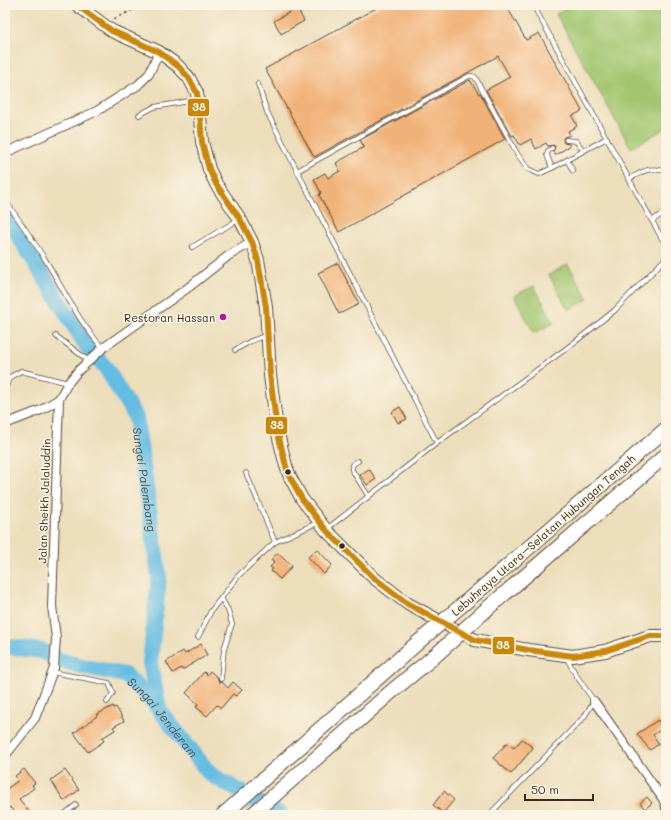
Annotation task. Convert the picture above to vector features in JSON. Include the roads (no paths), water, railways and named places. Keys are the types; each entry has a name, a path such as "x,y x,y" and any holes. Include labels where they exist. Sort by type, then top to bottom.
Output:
{"highway":[{"name":"Lebuhraya Utara–Selatan Hubungan Tengah","path":"223,815 415,645 666,429"},
{"name":"Lebuhraya Utara–Selatan Hubungan Tengah","path":"252,815 488,608 666,455"}],"main road":[{"path":"77,5 112,31 159,52 178,66 189,78 197,93 202,142 209,169 216,184 240,218 252,242 263,280 270,375 275,414 283,454 295,487 309,510 323,526 374,578 408,604 474,640 528,650 573,656 605,651 650,636 666,636"}],"street":[{"path":"5,153 96,111 138,86 149,74 159,52"},
{"path":"95,355 189,287 228,256 252,242"},
{"name":"Jalan Sheikh Jalaluddin","path":"5,756 35,718 53,670 56,638 52,606 59,399 68,383 95,355"},
{"path":"6,424 41,410 59,399"},
{"path":"594,701 663,799 666,806 666,813"}],"lane":[{"path":"533,5 666,246"},
{"path":"297,171 469,76 475,77 518,155 528,169 539,174 607,138"},
{"path":"258,84 267,112 437,443"},
{"path":"139,115 154,107 198,99"},
{"path":"566,140 576,142 584,151"},
{"path":"550,150 547,155 552,168"},
{"path":"568,160 573,171"},
{"path":"629,179 646,170 655,168 665,172"},
{"path":"5,200 46,261 72,307 94,338 95,355 56,336"},
{"path":"652,220 666,210"},
{"path":"192,248 240,218"},
{"path":"198,637 211,611 238,576 275,542 323,526 369,497 437,443 571,345 614,311 666,258"},
{"path":"235,350 251,341 267,335"},
{"path":"5,389 10,377 22,371 68,383"},
{"path":"5,414 6,424"},
{"path":"358,461 352,465 352,470 369,497"},
{"path":"246,473 275,542"},
{"path":"221,598 228,610 232,624 224,649 221,679"},
{"path":"489,815 584,717 594,701 576,675 565,655"},
{"path":"53,670 109,683 113,693 107,702"},
{"path":"63,815 76,805"}],"waterway":[{"name":"Sungai Palembang","path":"5,214 88,348 106,368 136,418 159,577 150,663 159,709"},
{"name":"Sungai Jenderam","path":"5,646 42,651 59,660 125,675 149,697 210,774 281,815"}],"place":[{"name":"Restoran Hassan","path":"223,317"}]}
